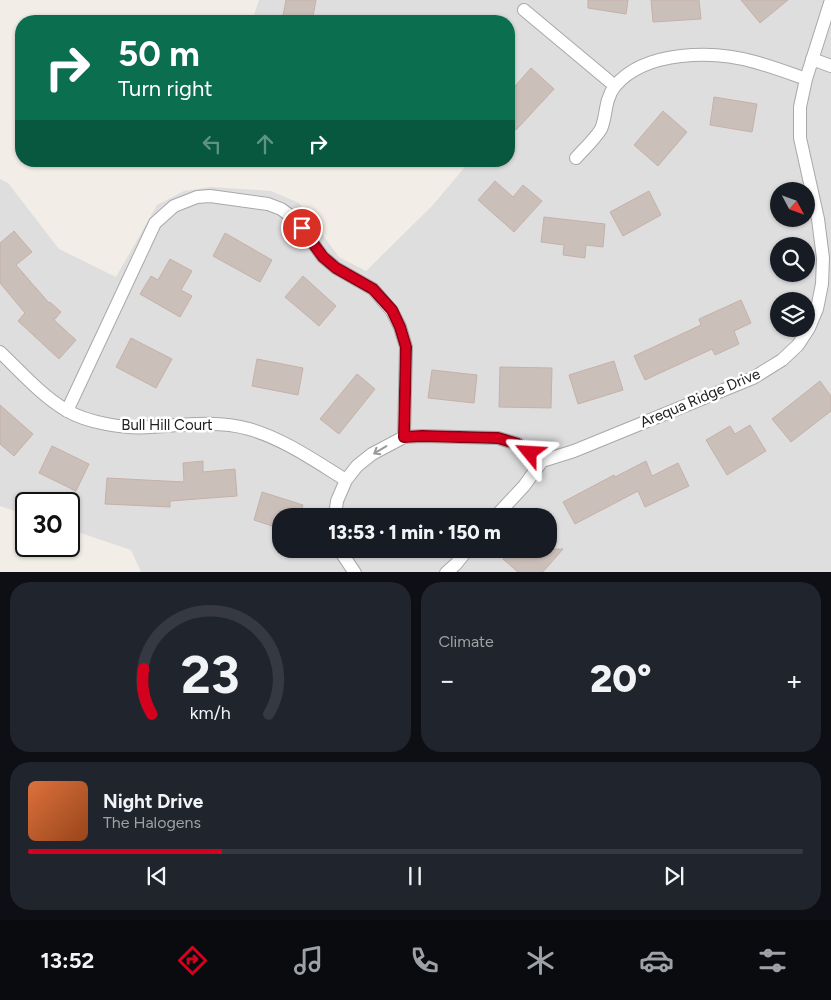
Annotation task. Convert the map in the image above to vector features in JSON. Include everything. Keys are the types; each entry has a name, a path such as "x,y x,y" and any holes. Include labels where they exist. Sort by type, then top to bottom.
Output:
{"street":[{"name":"Arequa Ridge Drive","path":"542,461 574,451 753,378 775,365 798,345 809,328 827,285 827,259 800,138 800,107 806,78 830,0"},
{"path":"524,10 615,86"},
{"path":"576,158 601,128 606,105 615,86 632,71 652,62 673,57 730,57 754,62 806,78"},
{"path":"812,59 831,66"},
{"path":"67,411 155,223 161,215 174,206 197,197 210,196 268,204 281,209 302,228 323,257 336,268 373,289 384,300 392,310 400,327 406,347 404,437"},
{"name":"Bull Hill Court","path":"0,352 46,395 67,411 105,423 128,426 149,427 194,423 248,429 272,437 296,449 346,480"},
{"path":"336,508 346,480 357,466 372,454 404,437 422,436 498,438 518,444 542,461 524,486 503,508"},
{"path":"345,558 355,572"},
{"path":"446,572 461,558"}],"shaded area":[{"path":"259,0 831,0 831,572 141,572 131,550 80,533 80,492 15,492 15,511 0,506 0,179 8,183 59,249 116,277 157,205 184,191 211,187 271,191 299,203 339,257 366,271 432,206 465,167 515,167 515,15 254,15"}],"building":[{"path":"286,0 316,0 313,15 283,15"},
{"path":"588,0 628,0 626,14 588,8"},
{"path":"651,0 699,0 701,19 653,22"},
{"path":"741,0 788,0 760,23"},
{"path":"531,68 554,89 516,130 515,129 515,86"},
{"path":"714,97 757,104 752,132 710,125"},
{"path":"663,111 687,132 658,166 634,145"},
{"path":"495,181 513,197 523,185 542,201 514,232 478,200"},
{"path":"649,191 661,215 623,236 610,212"},
{"path":"544,217 605,224 603,247 586,245 585,258 563,255 564,245 541,242"},
{"path":"14,231 32,252 16,265 49,303 61,312 54,320 76,340 59,359 18,321 25,313 0,283 0,243"},
{"path":"225,233 272,260 260,282 213,256"},
{"path":"170,259 192,271 181,290 192,296 180,317 140,294 151,276 158,280"},
{"path":"303,276 336,306 319,326 285,297"},
{"path":"741,300 751,323 734,331 739,344 715,355 712,349 645,380 634,356 701,325 699,319"},
{"path":"131,338 172,359 156,388 116,367"},
{"path":"257,359 303,368 298,395 252,386"},
{"path":"614,361 623,390 578,404 569,375"},
{"path":"500,367 552,368 551,408 499,407"},
{"path":"432,370 477,375 474,403 428,398"},
{"path":"357,374 375,389 339,434 320,419"},
{"path":"820,381 831,396 831,411 791,442 772,419"},
{"path":"0,405 33,434 14,456 0,444"},
{"path":"750,425 766,451 727,475 706,440 730,426 735,434"},
{"path":"52,446 89,464 76,491 39,473"},
{"path":"203,461 203,472 235,469 237,496 170,501 170,507 105,504 107,478 184,482 183,463"},
{"path":"646,461 652,476 678,463 689,486 645,507 638,491 575,524 563,502 614,475 615,477"},
{"path":"262,492 303,505 302,508 272,508 272,526 254,520"},
{"path":"557,549 563,549 557,556"},
{"path":"504,558 555,558 543,572 518,572"}],"route":[{"path":"302,228 323,257 336,268 373,289 392,310 406,347 404,367 404,437 498,438 518,444 530,453"}]}
